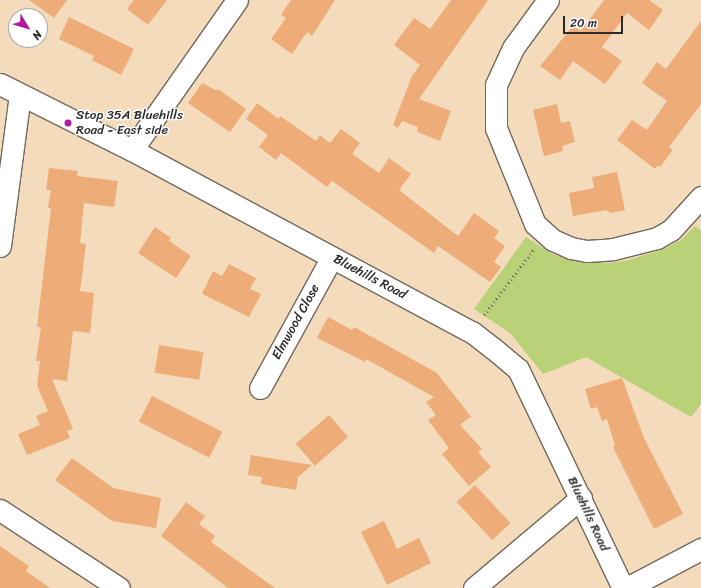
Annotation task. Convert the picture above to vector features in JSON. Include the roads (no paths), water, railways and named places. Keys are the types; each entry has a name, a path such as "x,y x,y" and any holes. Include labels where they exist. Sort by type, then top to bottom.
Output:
{"street":[{"path":"132,150 237,0"},
{"path":"548,0 513,48 496,86 496,128 536,224 553,240 571,248 587,251 638,244 671,230 701,197"},
{"name":"Bluehills Road","path":"0,84 132,150 472,332 518,369 623,588"},
{"path":"0,246 20,94"},
{"name":"Elmwood Close","path":"260,388 332,257"},
{"path":"474,588 581,498"},
{"path":"0,510 119,588"},
{"path":"627,588 701,550"}],"place":[{"name":"Stop 35A Bluehills Road - East side","path":"68,123"}]}
